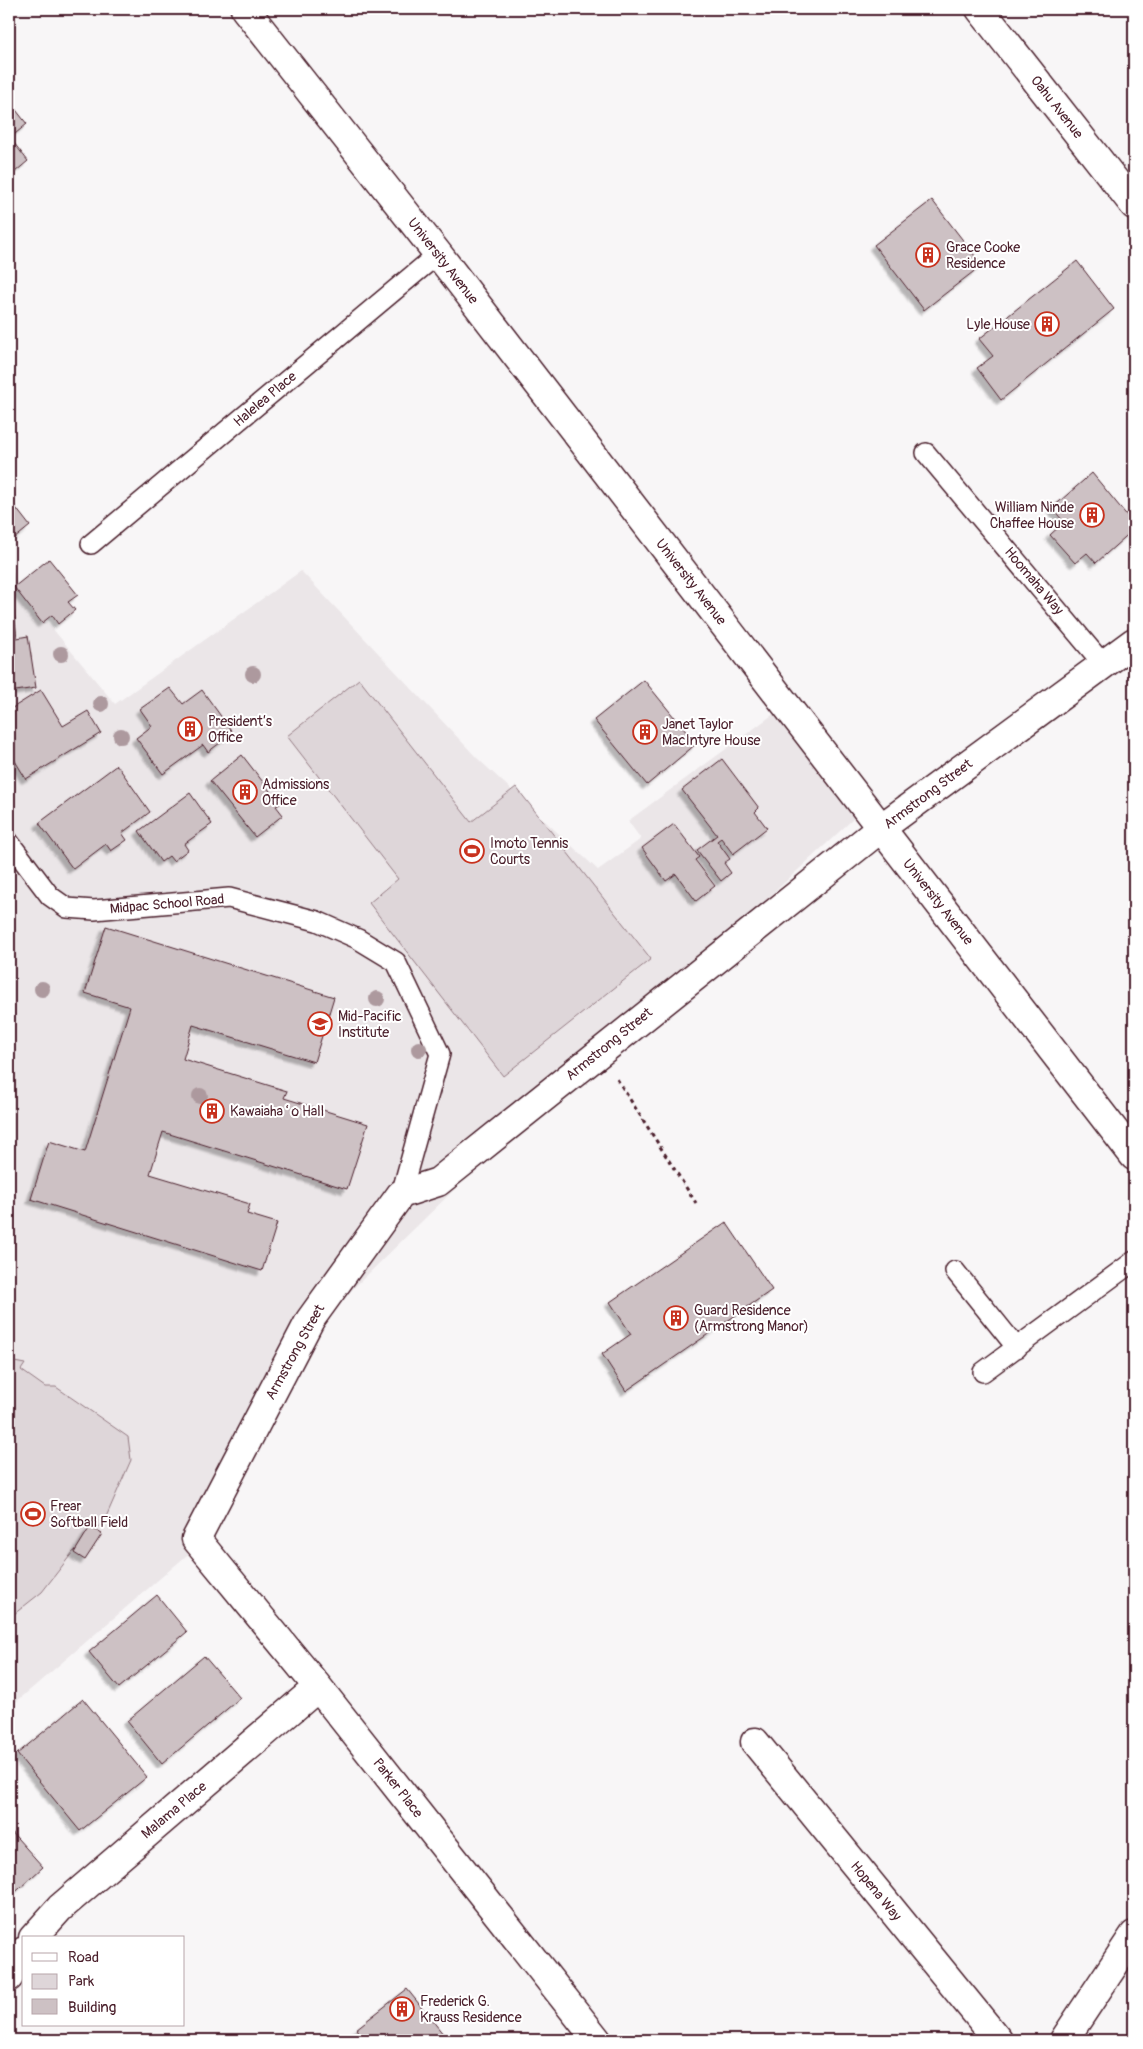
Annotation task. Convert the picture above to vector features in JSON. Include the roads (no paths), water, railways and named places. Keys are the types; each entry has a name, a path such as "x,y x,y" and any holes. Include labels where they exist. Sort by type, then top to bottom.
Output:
{"street":[{"name":"University Avenue","path":"245,9 438,254 1134,1156"},
{"name":"Oahu Avenue","path":"980,9 1134,205"},
{"name":"Armstrong Street","path":"196,1539 310,1320 401,1194 438,1182 881,828 1134,642"},
{"name":"Parker Place","path":"196,1539 318,1687 597,2040"},
{"name":"Malama Place","path":"35,1936 60,1908 318,1687"},
{"name":"Hopena Way","path":"755,1742 998,2040"},
{"path":"1064,2040 1134,1935"},
{"path":"9,1977 22,1954"}],"lane":[{"name":"Halelea Place","path":"91,544 438,254"},
{"name":"Hoomaha Way","path":"926,453 1103,664"},
{"name":"Midpac School Road","path":"9,842 50,896 67,908 85,910 229,898 316,921 358,939 396,962 440,1054 401,1194"},
{"path":"984,1372 1134,1260"},
{"path":"955,1271 1017,1348"}],"place":[{"name":"Grace Cooke Residence","path":"928,255"},
{"name":"Lyle House","path":"1047,324"},
{"name":"William Ninde Chaffee House","path":"1092,515"},
{"name":"President’s Office","path":"190,729"},
{"name":"Janet Taylor MacIntyre House","path":"645,732"},
{"name":"Admissions Office","path":"245,792"},
{"name":"Imoto Tennis Courts","path":"472,851"},
{"name":"Mid-Pacific Institute","path":"320,1024"},
{"name":"Kawaiahaʻo Hall","path":"212,1111"},
{"name":"Guard Residence (Armstrong Manor)","path":"676,1318"},
{"name":"Frear Softball Field","path":"33,1514"},
{"name":"Frederick G. Krauss Residence","path":"402,2009"}]}
